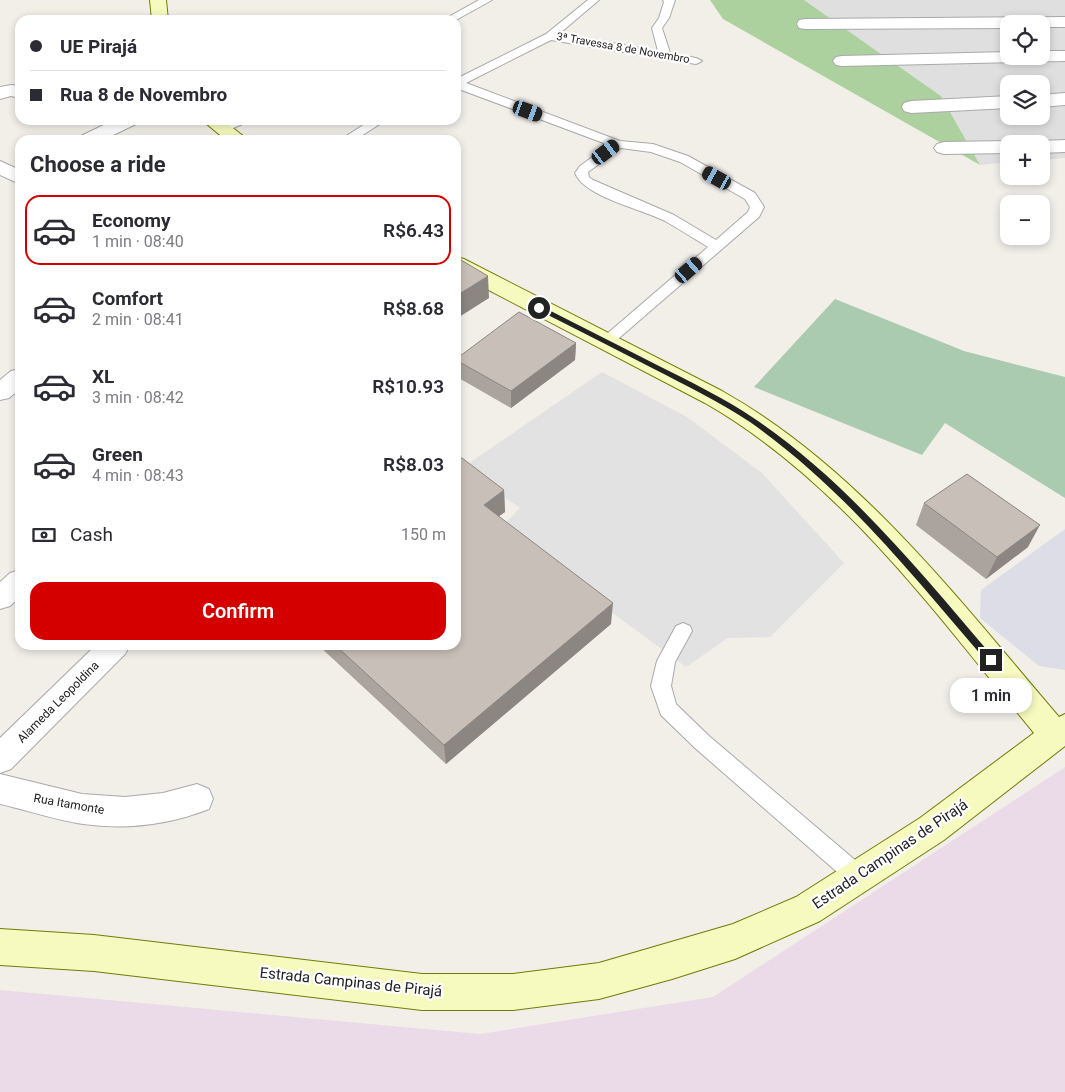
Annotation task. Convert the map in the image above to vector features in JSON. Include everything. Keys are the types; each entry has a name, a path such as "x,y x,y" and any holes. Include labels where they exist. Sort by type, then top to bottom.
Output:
{"main road":[{"path":"158,0 160,15"},
{"path":"216,125 231,135"},
{"path":"461,267 712,396 752,420 830,482 870,521 1062,737"},
{"name":"Estrada Campinas de Pirajá","path":"0,947 94,953 422,992 513,992 599,981 735,941 808,909 860,878 932,830 1062,737"}],"street":[{"path":"805,24 1063,14"},
{"path":"1050,56 1065,56"},
{"path":"842,61 1000,57"},
{"path":"0,93 15,91"},
{"path":"1050,100 1065,99"},
{"path":"911,107 1000,102"},
{"path":"98,135 119,125"},
{"path":"1050,146 1065,146"},
{"path":"944,148 1000,147"},
{"path":"0,392 15,381"},
{"path":"0,598 15,584"},
{"name":"Alameda Leopoldina","path":"0,759 110,650"},
{"name":"Rua Itamonte","path":"0,789 82,809 125,812 163,808 197,798"}],"lane":[{"path":"458,15 486,0"},
{"path":"461,82 550,36 594,0"},
{"path":"664,55 657,28 664,18 670,1 668,0"},
{"name":"3ª Travessa 8 de Novembro","path":"550,36 696,61"},
{"path":"461,85 618,144 653,148 684,159 750,196 757,207 754,214 606,342"},
{"path":"354,135 372,125"},
{"path":"618,144 584,169 581,173 582,178 596,188 669,218 716,246"},
{"path":"683,630 666,661 661,686 668,709 702,742 860,878"}],"shaded area":[{"path":"804,0 1065,0 1065,158 1050,159 1050,135 1000,135 1000,163 980,165 941,96"},
{"path":"602,372 687,417 762,473 844,563 770,637 728,638 686,667 499,529 520,508 462,468"},
{"path":"1065,529 1065,670 1039,666 980,618 981,590"},
{"path":"1065,767 1065,1092 0,1092 0,990 480,1034 713,997"}],"green space":[{"path":"710,0 804,0 941,96 980,165 723,19"},
{"path":"835,299 964,351 1065,377 1065,498 945,423 922,455 754,387"}],"building":[{"path":"461,260 488,276 461,293"},
{"path":"519,312 576,343 511,391 461,363 461,355"},
{"path":"461,459 504,490 484,505 613,603 444,745 340,650 461,650"},
{"path":"967,474 1040,525 997,557 924,503"}],"route":[{"path":"539,308 712,396 752,420 792,450 830,482 870,521 991,660"}]}
